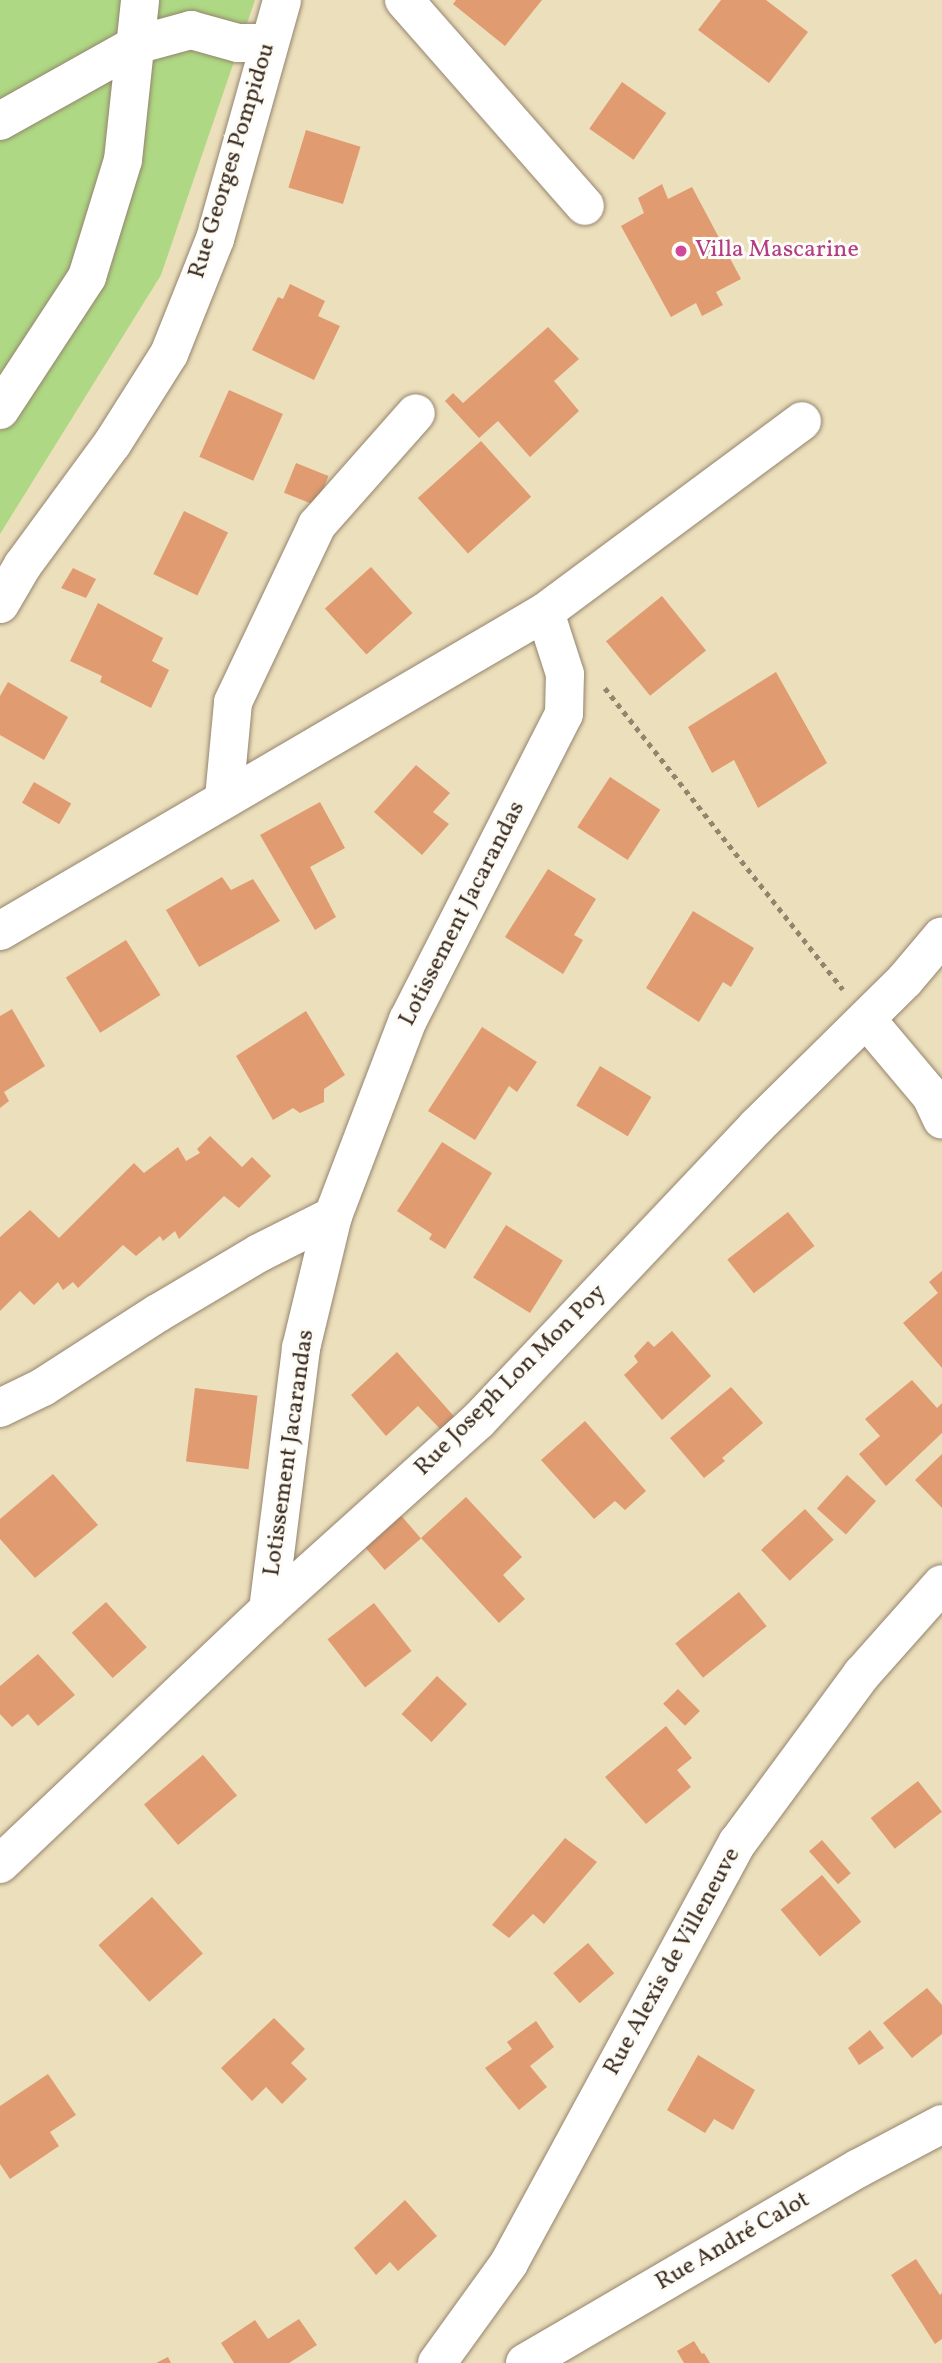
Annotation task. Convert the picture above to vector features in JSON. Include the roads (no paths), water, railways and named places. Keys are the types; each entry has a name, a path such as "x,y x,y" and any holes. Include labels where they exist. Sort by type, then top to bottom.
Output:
{"street":[{"path":"0,410 88,277 123,160 140,0"},
{"name":"Rue Georges Pompidou","path":"0,604 23,565 112,444 169,354 215,239 282,0"},
{"path":"404,0 585,206"},
{"path":"0,121 136,45 191,30 239,43 268,43"},
{"path":"224,798 233,702 317,524 415,413"},
{"path":"0,931 545,612 802,421"},
{"name":"Lotissement Jacarandas","path":"268,1610 301,1348 333,1216 408,1020 564,714 565,674 545,612"},
{"name":"Rue Joseph Lon Mon Poy","path":"0,1864 268,1610 478,1421 756,1128 867,1020 942,936"},
{"path":"867,1020 931,1096 942,1120"},
{"path":"0,1408 43,1387 158,1313 259,1253 333,1216"},
{"name":"Rue Alexis de Villeneuve","path":"437,2363 509,2263 738,1843 862,1674 942,1584"},
{"name":"Rue André Calot","path":"525,2363 859,2168 942,2124"}],"place":[{"name":"Villa Mascarine","path":"681,251"}]}
